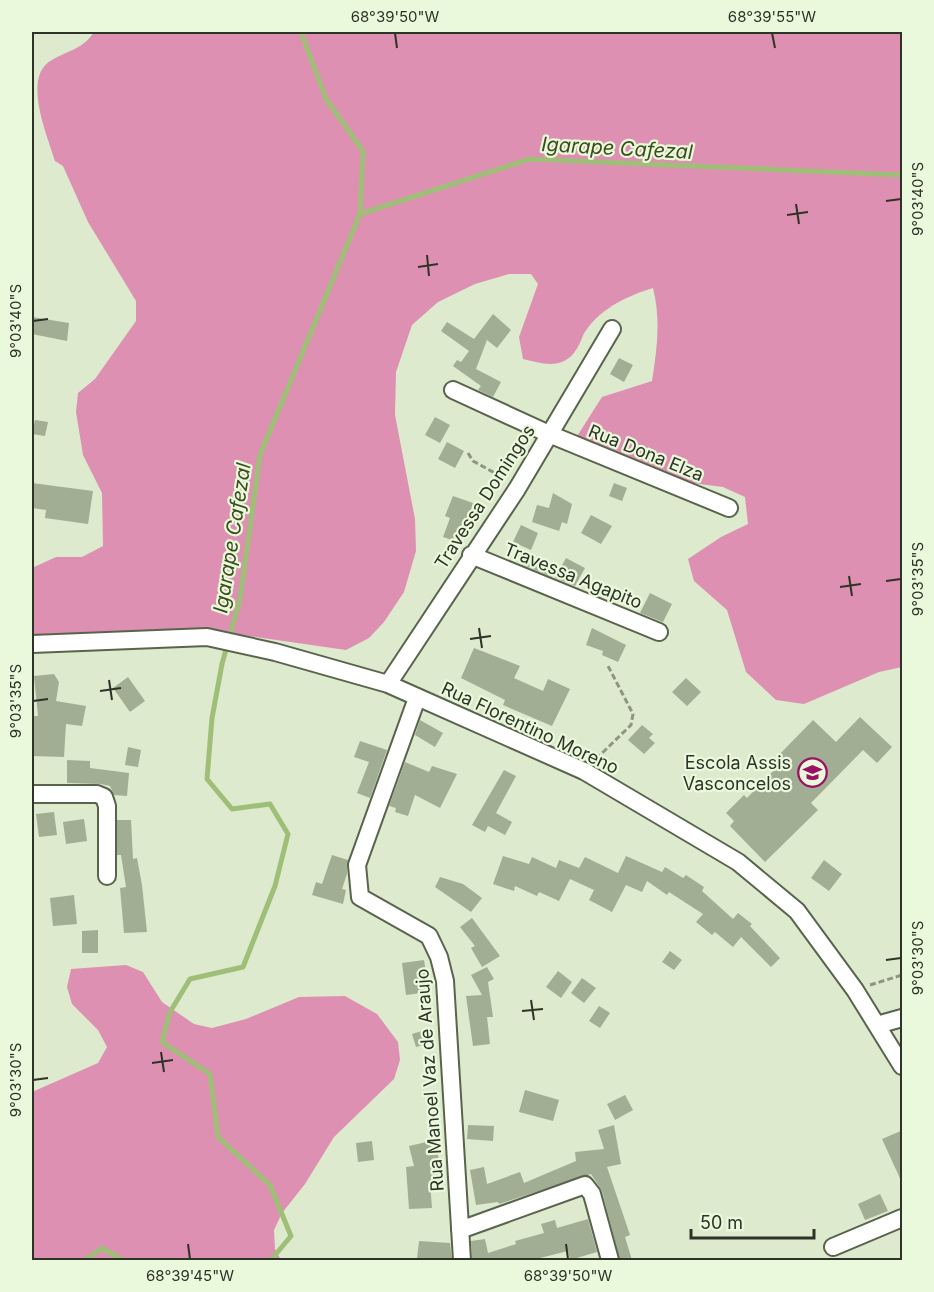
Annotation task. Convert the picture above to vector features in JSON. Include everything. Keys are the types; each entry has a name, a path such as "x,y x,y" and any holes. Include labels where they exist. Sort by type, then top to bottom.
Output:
{"street":[{"name":"Travessa Domingos","path":"388,684 516,489 612,329"},
{"name":"Rua Dona Elza","path":"453,390 549,434 729,508"},
{"name":"Travessa Agapito","path":"471,555 659,633"},
{"name":"Rua Florentino Moreno","path":"32,644 207,637 275,652 388,684 584,771 738,862 797,911 855,990 903,1066"},
{"name":"Rua Manoel Vaz de Araujo","path":"417,698 357,865 358,885 360,897 429,936 439,957 446,981 462,1260"},
{"path":"32,794 80,794 104,797 107,806 107,876"},
{"path":"877,1025 903,1018"},
{"path":"460,1230 585,1185 589,1187 610,1260"},
{"path":"833,1247 903,1218"}],"path":[{"path":"468,453 473,461 507,479 516,489"},
{"path":"584,771 631,725 633,714 607,664"},
{"path":"855,990 903,975"}],"shaded area":[{"path":"94,32 902,32 902,667 879,672 804,704 776,700 746,672 727,610 694,581 688,559 721,537 748,524 745,497 723,487 676,481 574,441 602,397 652,381 658,323 653,288 635,294 600,315 585,331 576,350 565,361 545,364 523,359 519,337 538,284 531,274 509,274 475,284 438,302 412,325 396,372 395,415 415,519 416,551 404,592 384,622 369,638 346,650 222,632 32,635 32,568 56,557 82,557 103,546 102,493 83,455 76,412 78,393 95,379 136,321 136,301 88,222 63,166 55,161 39,107 38,79 43,68 52,60 80,46"},
{"path":"126,965 143,972 162,1002 194,1024 212,1028 246,1019 299,997 345,996 377,1014 398,1042 400,1060 394,1079 334,1137 305,1184 282,1213 274,1230 275,1249 281,1260 32,1260 32,1092 98,1063 107,1047 98,1030 72,1004 67,987 71,969"}],"building":[{"path":"493,314 511,330 497,348 487,340 476,369 501,382 493,397 478,390 481,386 453,366 457,360 461,362 469,351 441,331 447,322 474,339"},
{"path":"32,317 69,323 67,341 32,334"},
{"path":"619,358 633,365 624,382 610,374"},
{"path":"435,417 450,425 440,443 425,435"},
{"path":"35,420 48,422 45,436 32,434"},
{"path":"447,442 464,451 455,468 438,459"},
{"path":"32,483 93,491 88,524 45,518 46,510 32,508"},
{"path":"614,483 627,488 622,501 609,496"},
{"path":"553,493 572,504 567,524 562,522 559,531 532,522 537,505 549,508"},
{"path":"453,496 473,503 461,543 443,537 450,518 445,516"},
{"path":"591,515 612,526 601,544 581,533"},
{"path":"521,525 538,533 531,550 513,542"},
{"path":"526,554 555,566 552,577 521,564"},
{"path":"566,558 585,568 575,586 555,578"},
{"path":"650,593 672,604 663,622 640,613"},
{"path":"592,628 626,645 618,662 602,655 603,651 586,645"},
{"path":"474,648 520,666 514,678 543,691 548,679 570,689 552,726 503,705 505,700 461,678"},
{"path":"54,674 59,682 56,701 86,706 82,726 66,724 64,757 32,756 32,716 38,716 34,676"},
{"path":"128,677 145,701 130,712 113,688"},
{"path":"686,678 701,692 687,706 672,692"},
{"path":"860,717 892,747 877,763 863,750 811,803 818,810 765,862 730,826 734,821 726,813 744,795 747,798 779,765 774,760 813,720 836,742"},
{"path":"420,720 443,733 435,747 415,735"},
{"path":"642,725 653,734 649,738 655,743 644,754 628,740"},
{"path":"360,741 387,750 370,798 357,793 369,762 354,757"},
{"path":"128,747 141,750 138,767 125,765"},
{"path":"67,760 90,761 90,768 129,773 127,796 114,795 110,786 101,784 67,783"},
{"path":"405,762 429,772 432,766 457,774 440,808 415,795 408,816 395,812 396,808 389,806"},
{"path":"504,770 516,776 496,813 512,822 505,835 488,826 485,832 472,825"},
{"path":"54,812 57,835 39,837 36,814"},
{"path":"84,819 87,841 66,844 63,822"},
{"path":"117,820 131,820 133,859 137,858 147,932 124,933 120,888 126,887 121,855 117,855"},
{"path":"332,855 348,860 347,874 342,889 346,890 343,904 312,895 316,882 322,884"},
{"path":"503,856 529,864 532,857 556,868 559,860 579,868 585,857 618,873 626,856 662,872 665,867 683,878 686,875 704,887 702,891 733,919 738,913 752,924 750,926 780,958 771,967 741,937 733,947 715,932 712,935 696,922 703,914 669,892 667,895 647,881 642,892 626,885 612,912 589,900 594,890 570,879 559,901 539,892 537,896 515,886 514,891 493,884"},
{"path":"824,860 842,874 829,891 811,878"},
{"path":"440,877 463,884 482,898 471,912 435,887"},
{"path":"74,895 77,924 53,926 50,898"},
{"path":"472,918 500,956 482,967 471,948 475,946 460,927"},
{"path":"98,930 98,953 82,953 82,931"},
{"path":"670,951 682,960 674,970 662,962"},
{"path":"424,960 429,992 406,995 402,963"},
{"path":"487,967 494,979 488,982 493,1017 487,1017 490,1044 473,1046 466,996 482,995 471,975"},
{"path":"558,971 572,982 561,998 546,987"},
{"path":"582,978 596,988 584,1003 571,993"},
{"path":"599,1006 610,1013 600,1028 589,1021"},
{"path":"429,1029 433,1042 416,1047 412,1034"},
{"path":"525,1090 559,1100 553,1121 519,1112"},
{"path":"625,1095 633,1110 615,1120 607,1104"},
{"path":"468,1125 494,1126 493,1141 467,1139"},
{"path":"614,1125 621,1164 607,1167 630,1235 625,1237 632,1260 620,1260 602,1191 591,1174 499,1204 498,1202 476,1205 470,1170 484,1167 487,1184 520,1172 524,1183 576,1161 575,1152 604,1149 598,1130"},
{"path":"903,1130 903,1185 882,1139"},
{"path":"435,1140 443,1181 430,1183 432,1208 409,1209 406,1167 414,1166 409,1146"},
{"path":"372,1141 374,1160 358,1162 356,1143"},
{"path":"880,1194 888,1211 865,1220 858,1204"},
{"path":"588,1219 597,1252 570,1260 568,1251 532,1260 472,1260 471,1241 485,1239 488,1253 516,1244 515,1241 544,1233 541,1224 555,1220 557,1228"},
{"path":"419,1241 450,1243 452,1260 417,1259"}],"waterway":[{"path":"301,32 326,99 363,151 360,214"},
{"name":"Igarape Cafezal","path":"271,1260 291,1236 270,1185 218,1137 210,1074 162,1042 170,1012 190,979 243,967 275,886 288,834 270,804 232,809 207,779 212,718 222,664 240,599 260,455 360,214 530,159 902,175"},
{"name":"Igarape Cafezal","path":"85,1260 102,1248 123,1260"}],"place":[{"name":"Escola Assis Vasconcelos","path":"812,773"}]}
